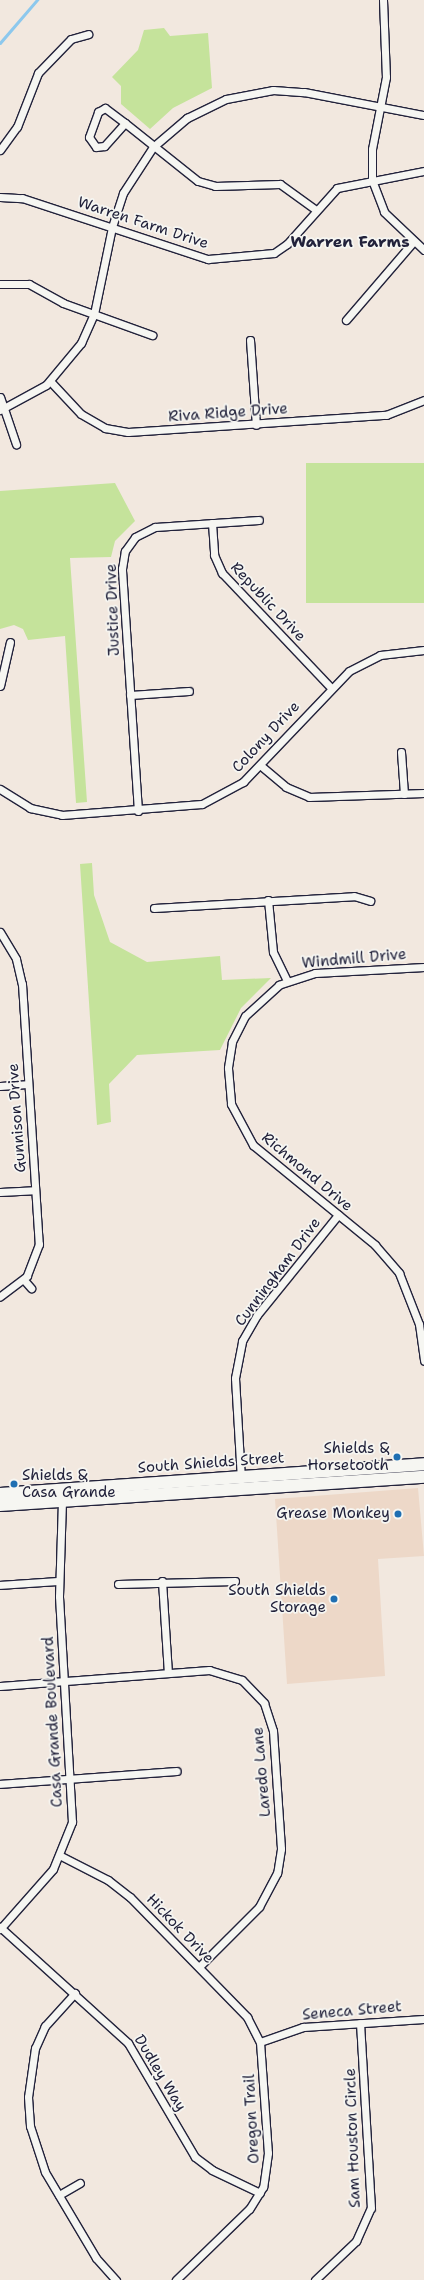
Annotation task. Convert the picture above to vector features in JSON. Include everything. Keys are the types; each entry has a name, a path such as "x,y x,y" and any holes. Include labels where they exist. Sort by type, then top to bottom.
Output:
{"main road":[{"name":"South Shields Street","path":"0,1494 424,1464"},
{"name":"South Shields Street","path":"0,1505 62,1503 424,1477"}],"street":[{"path":"383,0 387,63 372,149 372,180 384,212 424,250"},
{"path":"0,150 17,127 38,73 71,38 88,34"},
{"path":"2,410 50,381 74,354 94,314 112,227 123,193 153,147 187,118 246,94 290,90 424,115"},
{"path":"125,122 104,146 96,147 90,141 102,109 112,110 153,147 206,184 280,184 316,210"},
{"name":"Warren Farm Drive","path":"0,197 22,198 112,227 198,258 266,255 286,244 337,188 424,171"},
{"path":"346,320 414,241"},
{"path":"0,284 29,284 94,314 152,335"},
{"path":"250,340 256,424"},
{"name":"Riva Ridge Drive","path":"50,381 81,414 115,431 138,433 386,415 424,400"},
{"path":"0,397 2,410 16,444"},
{"name":"Justice Drive","path":"138,812 122,569 125,551 135,537 149,528 259,520"},
{"name":"Republic Drive","path":"212,523 214,555 222,573 330,687"},
{"path":"0,686 10,642"},
{"name":"Colony Drive","path":"0,789 30,808 51,814 138,812 188,807 212,800 243,782 330,687 349,671 371,659 424,650"},
{"path":"130,695 189,691"},
{"path":"401,752 404,794"},
{"path":"260,765 286,787 309,797 424,793"},
{"path":"154,908 354,896 370,901"},
{"path":"268,900 273,952 288,981"},
{"name":"Gunnison Drive","path":"0,932 12,948 20,971 34,1190 39,1244 34,1266 24,1280 0,1296"},
{"name":"Windmill Drive","path":"288,981 315,973 424,967"},
{"name":"Richmond Drive","path":"288,981 255,1004 237,1029 228,1068 231,1104 253,1145 375,1245 399,1273 419,1324 424,1361"},
{"path":"0,1086 27,1084"},
{"path":"0,1192 34,1190"},
{"name":"Cunningham Drive","path":"241,1490 234,1378 242,1341 258,1315 338,1215"},
{"path":"24,1280 31,1288"},
{"name":"Casa Grande Boulevard","path":"0,1928 61,1856 72,1822 71,1779 58,1581 62,1503 61,1489"},
{"path":"0,1585 58,1581"},
{"path":"162,1581 168,1673"},
{"path":"118,1584 162,1581 235,1581"},
{"name":"Laredo Lane","path":"0,1686 209,1670 242,1680 264,1703 273,1731 281,1849 278,1873 259,1907 198,1967"},
{"path":"0,1784 177,1771"},
{"name":"Hickok Drive","path":"61,1856 123,1891 247,2017 260,2042"},
{"name":"Dudley Way","path":"0,1928 75,1993 128,2043 195,2157 212,2170 260,2193"},
{"path":"75,1993 39,2036 28,2097 33,2142 59,2195 96,2258 116,2280"},
{"name":"Seneca Street","path":"260,2042 303,2027 424,2019"},
{"name":"Sam Houston Circle","path":"316,2280 356,2240 371,2208 360,2023"},
{"name":"Oregon Trail","path":"176,2280 249,2209 260,2193 269,2161 260,2042"},
{"path":"59,2195 80,2183"}],"shaded area":[{"path":"418,1488 424,1556 378,1559 385,1676 287,1684 275,1499"}],"green space":[{"path":"164,28 170,36 208,33 212,88 173,108 150,129 121,104 121,86 112,77 138,50 144,30"},
{"path":"306,463 424,463 424,603 306,603"},
{"path":"115,483 135,521 115,541 111,557 70,558 87,802 76,803 65,636 28,640 23,629 14,625 0,629 0,491"},
{"path":"92,863 94,895 110,942 147,962 220,956 222,980 271,978 241,1008 220,1050 137,1055 109,1084 111,1122 97,1125 80,864"}],"waterway":[{"path":"0,43 37,0"}],"place":[{"name":"Shields & Horsetooth","path":"397,1457"},
{"name":"Shields & Casa Grande","path":"14,1484"},
{"name":"Grease Monkey","path":"398,1514"},
{"name":"South Shields Storage","path":"334,1599"}],"district":[{"name":"Warren Farms","path":"350,242"}]}
